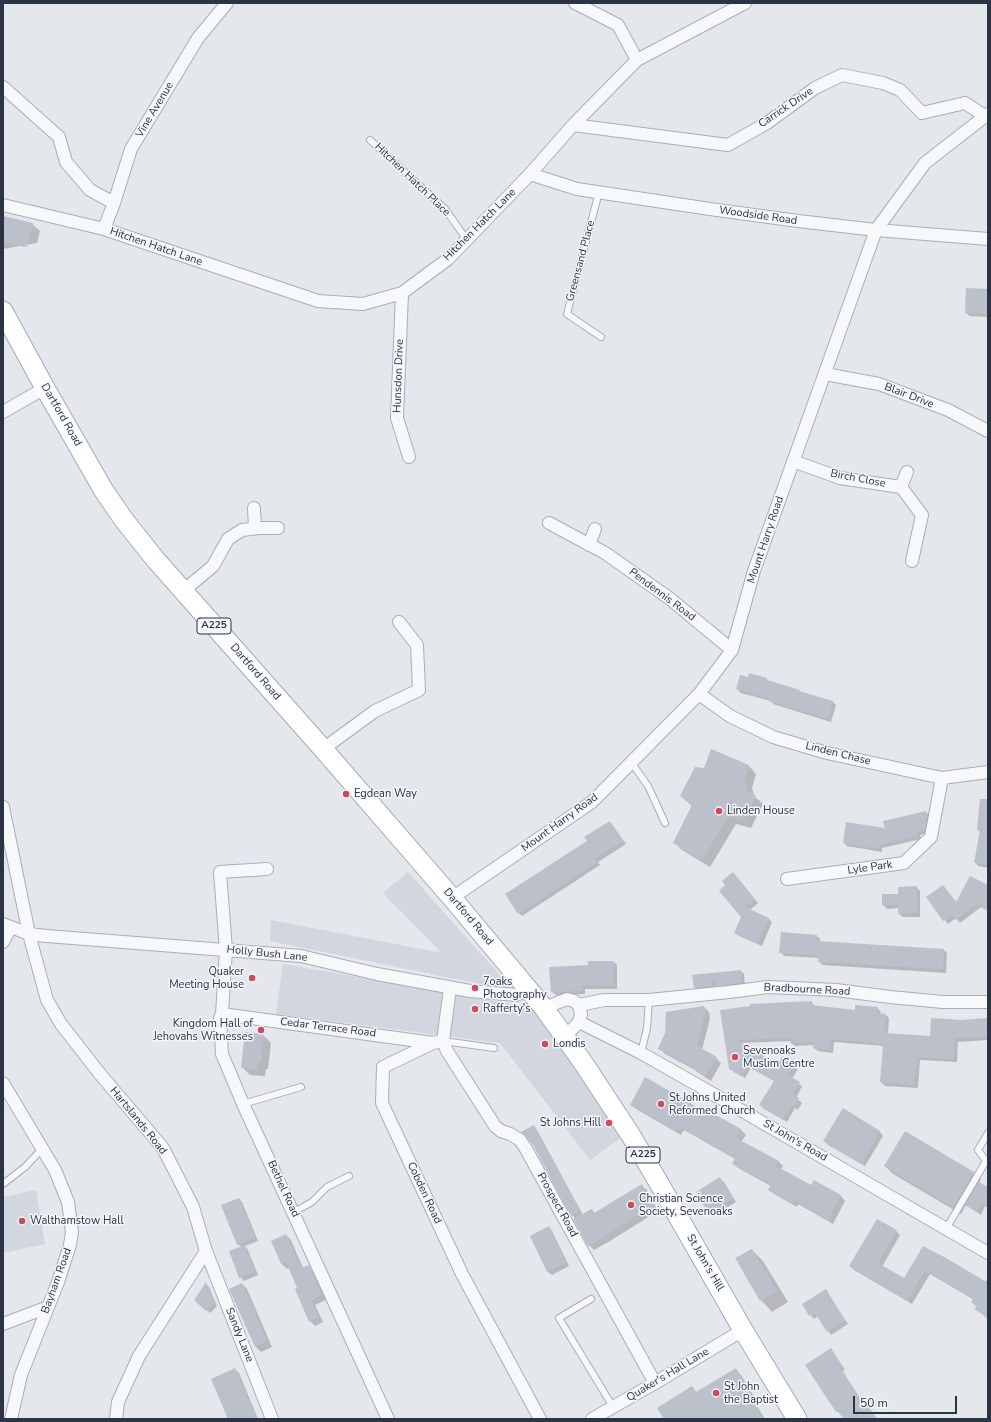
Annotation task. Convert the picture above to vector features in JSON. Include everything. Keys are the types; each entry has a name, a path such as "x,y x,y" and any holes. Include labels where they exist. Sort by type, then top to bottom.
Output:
{"main road":[{"name":"Dartford Road","path":"3,310 45,388 104,491 124,520 155,559 452,898 528,990"},
{"name":"St John's Hill","path":"528,990 544,1008 584,1064 630,1134 743,1330 797,1419"}],"street":[{"name":"Vine Avenue","path":"104,229 131,149 198,38 227,3"},
{"path":"575,3 618,25 637,60"},
{"name":"Hitchen Hatch Lane","path":"3,205 104,229 318,301 363,304 402,293 448,259 530,174 573,125 637,60 745,3"},
{"name":"Carrick Drive","path":"573,125 728,145 767,123 815,88 842,75 883,83 900,90 922,113 966,103 987,115"},
{"path":"3,87 58,137 66,162 90,190 114,203"},
{"name":"Mount Harry Road","path":"452,898 592,802 699,694 732,650 754,571 876,230 925,163 987,115"},
{"name":"Woodside Road","path":"530,174 577,189 776,218 876,230 988,239"},
{"name":"Hunsdon Drive","path":"402,293 397,418 409,457"},
{"name":"Blair Drive","path":"825,374 879,384 948,410 988,431"},
{"path":"3,412 45,388"},
{"name":"Birch Close","path":"793,461 840,478 901,487 922,515 912,561"},
{"name":"Birch Close","path":"901,487 907,472"},
{"path":"254,508 255,528"},
{"name":"Pendennis Road","path":"549,523 605,553 669,598 732,650"},
{"path":"183,590 213,566 228,539 242,530 255,528 278,528"},
{"path":"590,545 595,529"},
{"path":"323,749 375,711 419,690 417,645 400,622"},
{"name":"Linden Chase","path":"699,694 730,716 773,736 828,753 942,778 988,772"},
{"name":"Lyle Park","path":"787,879 904,863 931,837 942,778"},
{"name":"Hartslands Road","path":"3,807 29,934 47,1000 61,1024 100,1074 163,1148 193,1207 206,1251"},
{"name":"Bethel Road","path":"267,868 220,872 226,950 222,1014 220,1018 222,1054 243,1104 388,1419"},
{"path":"3,942 7,926"},
{"name":"Holly Bush Lane","path":"7,926 29,934 301,956 377,974 470,991 516,995 528,990"},
{"name":"Bradbourne Road","path":"579,1005 604,1000 649,1000 730,992 768,986 836,990 943,1002 988,1002"},
{"path":"438,1042 450,988"},
{"path":"544,1008 567,999 574,1001 579,1005 581,1014 579,1022 564,1038"},
{"name":"Cedar Terrace Road","path":"222,1014 438,1042"},
{"name":"St John's Road","path":"579,1022 702,1086 988,1253"},
{"name":"Prospect Road","path":"438,1042 447,1051 495,1126 501,1131 520,1140 526,1149 655,1383"},
{"name":"Cobden Road","path":"438,1042 383,1067 382,1103 462,1274 540,1419"},
{"name":"Bayham Road","path":"3,1083 55,1170 68,1202 72,1232 66,1259 21,1376 11,1419"},
{"path":"116,1419 118,1402 139,1356 206,1251"},
{"name":"Sandy Lane","path":"206,1251 272,1419"},
{"path":"3,1324 48,1307"},
{"name":"Quaker's Hall Lane","path":"592,1419 743,1330"}],"lane":[{"name":"Hitchen Hatch Place","path":"370,140 445,209 467,240"},
{"name":"Greensand Place","path":"599,192 567,314 601,337"},
{"path":"631,762 648,786 666,823"},
{"path":"641,1053 648,1028 649,1000"},
{"path":"438,1042 494,1048"},
{"path":"243,1104 301,1087"},
{"path":"946,1229 986,1161 978,1150 988,1133"},
{"path":"3,1184 25,1167 42,1149"},
{"path":"294,1212 312,1202 327,1187 349,1176"},
{"path":"591,1299 559,1318 613,1407"}],"shaded area":[{"path":"408,872 514,991 270,941 271,920 442,953 383,893"},
{"path":"283,964 536,1008 622,1137 590,1160 500,1043 276,1014"},
{"name":"Walthamstow Hall","path":"36,1190 45,1244 3,1253 3,1197"}],"building":[{"path":"3,216 33,223 27,247 3,243"},
{"path":"966,288 988,289 988,314 965,313"},
{"path":"749,673 800,690 799,691 833,701 828,719 736,689 740,675 748,677"},
{"name":"Linden House","path":"711,749 749,765 745,780 747,791 756,796 744,821 728,817 702,860 673,843 692,805 680,796 695,767 704,768"},
{"path":"980,799 988,799 988,865 974,863 980,830 977,830"},
{"path":"926,811 927,816 925,830 917,831 918,836 879,845 878,849 843,843 846,822 885,828 883,821"},
{"path":"610,821 623,841 595,858 597,862 518,914 505,894 587,841 584,837"},
{"path":"733,872 755,899 745,907 769,918 758,943 734,933 741,917 719,891 725,885 722,881"},
{"path":"970,876 988,885 988,910 977,904 956,920 952,915 943,921 926,897 943,885 956,902"},
{"path":"917,886 917,913 898,914 898,905 882,905 882,894 898,894 898,887"},
{"path":"781,932 817,935 817,941 944,949 943,969 818,962 818,955 779,953"},
{"path":"588,961 614,961 614,986 582,985 582,991 551,992 549,967 588,965"},
{"path":"741,970 742,982 716,986 714,977 712,986 694,988 692,975"},
{"path":"812,1001 811,1005 855,1010 855,1005 878,1007 877,1013 886,1014 884,1033 930,1036 931,1018 961,1020 988,1018 988,1037 955,1038 954,1059 917,1057 914,1085 880,1082 883,1044 831,1039 829,1050 813,1048 814,1042 790,1043 793,1038 737,1040 778,1064 782,1057 795,1065 788,1075 800,1082 792,1094 799,1098 794,1107 791,1106 783,1119 759,1105 774,1081 747,1065 741,1076 729,1069 720,1010 750,1006 750,1004"},
{"path":"704,1006 705,1013 697,1046 717,1057 705,1076 693,1069 694,1068 658,1049 665,1033 666,1012"},
{"path":"245,1032 263,1034 261,1062 258,1062 258,1069 241,1068"},
{"path":"645,1077 704,1111 705,1109 741,1129 736,1138 779,1161 776,1166 811,1185 814,1180 841,1195 828,1220 794,1200 792,1203 768,1190 771,1184 732,1164 735,1158 679,1126 676,1131 630,1105"},
{"path":"843,1108 880,1131 861,1164 823,1141"},
{"path":"534,1125 580,1211 571,1216 533,1145 521,1132"},
{"path":"905,1131 974,1172 953,1207 884,1166"},
{"path":"720,1177 733,1198 708,1213 696,1192"},
{"path":"979,1182 988,1187 988,1207 982,1203 977,1212 965,1205"},
{"path":"642,1184 654,1206 588,1246 573,1219 592,1209 594,1213"},
{"path":"239,1198 255,1237 237,1245 221,1205"},
{"path":"877,1219 897,1230 878,1263 904,1278 923,1246 988,1283 988,1318 974,1309 977,1306 971,1302 973,1299 925,1270 907,1301 849,1266"},
{"path":"549,1226 567,1262 547,1272 530,1236"},
{"path":"286,1234 301,1268 309,1265 322,1295 311,1300 319,1317 309,1322 295,1289 297,1288 286,1262 281,1264 271,1241"},
{"path":"245,1245 255,1272 239,1278 229,1251"},
{"path":"752,1249 777,1291 760,1301 735,1258"},
{"path":"206,1282 214,1303 206,1311 194,1300"},
{"path":"242,1283 267,1341 255,1347 229,1289"},
{"path":"826,1289 845,1320 827,1332 815,1313 809,1316 802,1304"},
{"path":"831,1348 842,1366 840,1367 864,1404 866,1402 876,1419 844,1419 838,1411 836,1412 805,1365"},
{"path":"235,1368 257,1419 228,1419 211,1379"},
{"name":"St John the Baptist","path":"736,1368 751,1394 749,1395 764,1419 664,1419 657,1408 692,1386 696,1392"}],"place":[{"name":"Egdean Way","path":"346,794"},
{"name":"Linden House","path":"719,811"},
{"name":"Quaker Meeting House","path":"252,978"},
{"name":"7oaks Photography","path":"475,988"},
{"name":"Rafferty's","path":"475,1009"},
{"name":"Kingdom Hall of Jehovahs Witnesses","path":"261,1030"},
{"name":"Londis","path":"545,1044"},
{"name":"Sevenoaks Muslim Centre","path":"735,1057"},
{"name":"St Johns United Reformed Church","path":"661,1104"},
{"name":"St Johns Hill","path":"609,1123"},
{"name":"Christian Science Society, Sevenoaks","path":"631,1205"},
{"name":"Walthamstow Hall","path":"22,1221"},
{"name":"St John the Baptist","path":"716,1393"}]}
